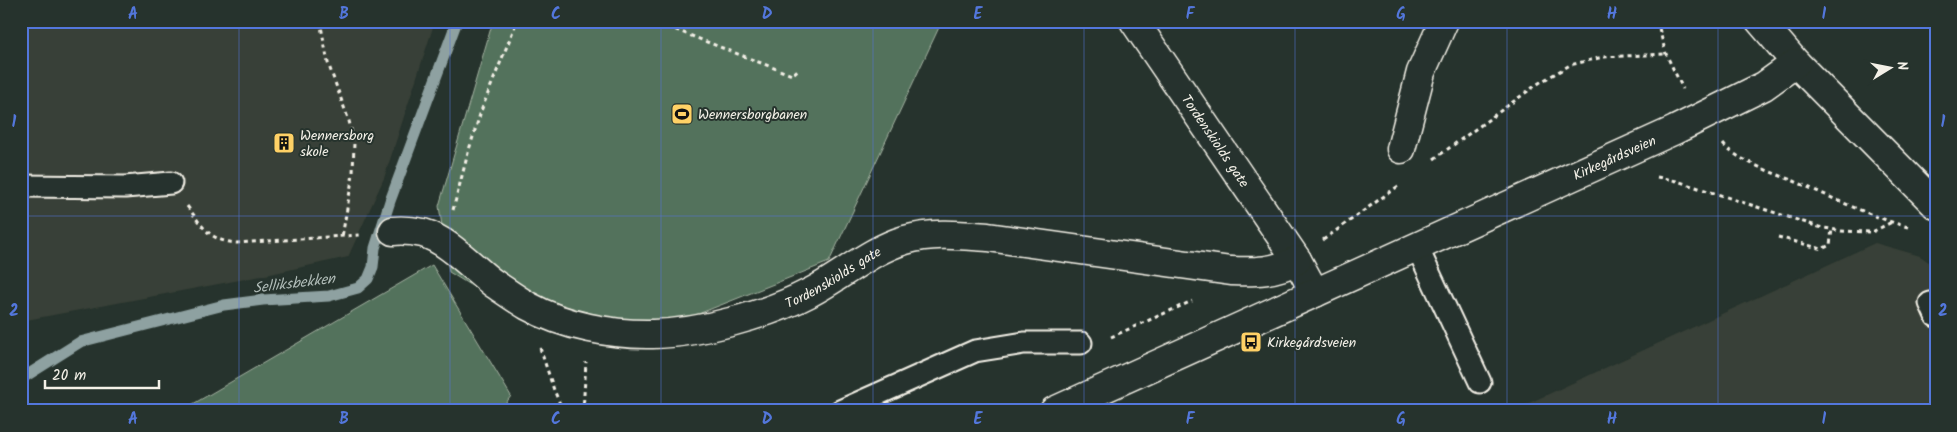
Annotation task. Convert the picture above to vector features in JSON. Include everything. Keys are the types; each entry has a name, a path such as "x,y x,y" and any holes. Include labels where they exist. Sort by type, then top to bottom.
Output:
{"street":[{"name":"Tordenskiolds gate","path":"1134,21 1297,260 1315,293"},
{"path":"1401,149 1421,72 1444,21"},
{"path":"1760,21 1796,63 1936,205"},
{"name":"Kirkegårdsveien","path":"1054,411 1724,107 1764,86 1796,63"},
{"name":"Tordenskiolds gate","path":"392,231 405,230 424,234 445,245 493,283 530,307 588,328 618,333 654,334 695,329 741,319 808,294 886,247 905,240 928,235 954,234 988,237 1231,271 1265,272 1287,266 1297,260"}],"lane":[{"path":"21,186 125,187 171,183"},
{"path":"1417,247 1480,382"},
{"path":"1936,302 1930,302 1936,316"},
{"path":"840,411 975,351 1024,343 1081,343"}],"path":[{"path":"320,21 328,62 349,121 354,142 353,174 342,237"},
{"path":"445,245 468,153 517,21"},
{"path":"653,21 792,75 800,68"},
{"path":"1657,21 1666,54 1684,91"},
{"path":"1431,162 1539,83 1570,65 1603,57 1666,54"},
{"path":"1721,142 1738,156 1842,202 1892,222 1916,229"},
{"path":"1651,177 1677,181 1797,220 1832,229 1872,232 1892,222"},
{"path":"1297,260 1408,178"},
{"path":"171,183 208,234 223,242 237,243 354,236"},
{"path":"1778,237 1822,249 1830,246 1832,229"},
{"path":"1081,343 1116,335 1203,296 1231,271"},
{"path":"530,307 540,350 563,411"},
{"path":"582,411 588,328"}],"shaded area":[{"path":"21,21 435,21 384,178 348,257 261,276 21,321"},
{"path":"1875,243 1920,256 1936,267 1936,411 1512,411"}],"green space":[{"name":"Wennersborgbanen","path":"493,21 942,21 829,262 615,347 522,317 449,272 439,206"},
{"path":"432,265 511,396 500,411 181,411"}],"waterway":[{"name":"Selliksbekken","path":"21,379 80,342 224,305 263,300 329,296 358,288 368,279 373,267 375,248 390,201 457,21"}],"place":[{"name":"Wennersborgbanen","path":"682,114"},
{"name":"Wennersborg skole","path":"284,143"},
{"name":"Kirkegårdsveien","path":"1251,342"}]}
